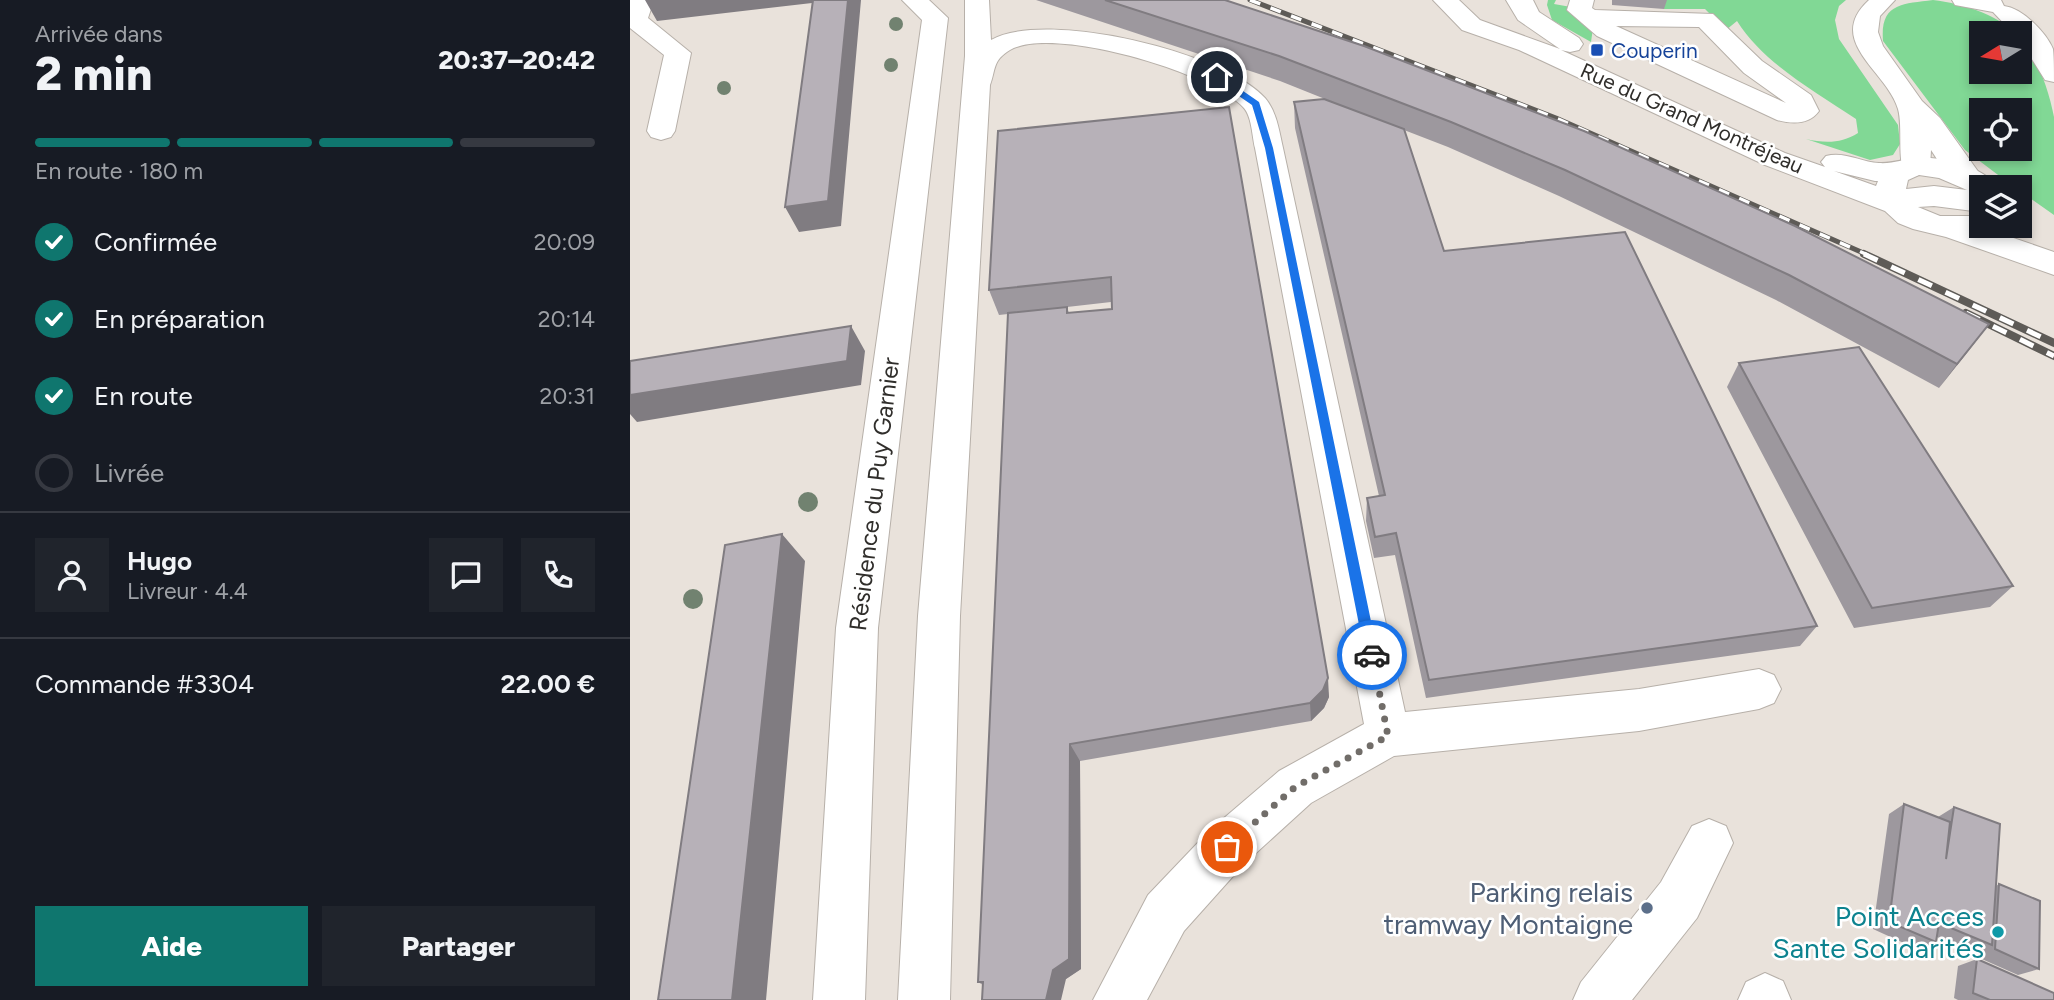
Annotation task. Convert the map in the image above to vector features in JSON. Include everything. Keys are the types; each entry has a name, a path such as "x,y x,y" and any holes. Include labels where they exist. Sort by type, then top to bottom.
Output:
{"street":[{"path":"642,0 635,20 678,53 661,131"},
{"name":"Résidence du Puy Garnier","path":"839,1000 857,628 935,18 914,0"},
{"path":"924,1000 939,616 978,56 977,0"},
{"path":"1883,0 1868,15 1865,32 1870,46 1912,107 1930,124 1944,148 1969,179"},
{"path":"1964,0 1995,6 2027,21 2054,24"},
{"path":"1455,4 1524,6 1524,21 1513,27 1486,29"},
{"name":"Rue du Grand Montréjeau","path":"1455,4 1467,23 1528,44 1745,146 1902,186"},
{"name":"Rue du Grand Montréjeau","path":"1524,6 1561,39 1592,56 1756,133 1902,186 1924,222 1969,228"},
{"path":"1995,6 2034,39 2054,74"},
{"path":"1587,9 1704,19 1753,67 1801,101 1805,111 1796,115 1787,114 1606,31 1587,9"},
{"path":"974,108 982,60 995,47 1014,36 1046,32 1091,36 1147,50 1217,77 1256,104 1269,148 1388,736"},
{"path":"1912,107 1917,145 1902,186 1934,195 1969,190"},
{"path":"2032,230 2054,242"},
{"name":"Rue du Grand Montréjeau","path":"1993,238 2054,264"},
{"path":"1119,1000 1167,913 1227,847 1295,787 1388,736 1639,710 1759,688"},
{"path":"1599,1000 1679,900 1709,843"}],"green space":[{"path":"1548,0 1556,0 1554,4 1571,7 1576,18 1593,28 1591,42 1552,20"},
{"path":"1663,0 1846,0 1839,6 1835,20 1839,39 1898,125 1900,144 1893,155 1870,160 1806,139 1826,142 1845,139 1858,133 1856,119 1776,64 1761,51 1737,21 1726,30 1705,9 1664,9"},
{"path":"1933,0 1967,7 1999,21 1969,21 1969,84 2032,84 2032,53 2042,74 2054,117 2054,215 2032,199 2032,175 1998,175 1980,161 2032,161 2032,98 1969,98 1969,153 1883,41 1885,19 1889,12 1903,5"}],"building":[{"path":"813,0 848,0 828,201 785,207"},
{"path":"1105,0 1225,0 1364,46 1584,131 1795,226 1989,324 1957,364 1789,275 1565,170 1451,122 1279,56"},
{"path":"1324,99 1404,129 1444,251 1625,232 1817,626 1429,680 1396,533 1375,537 1367,498 1385,495 1294,102"},
{"path":"1229,107 1328,678 1323,690 1310,703 1070,744 1069,959 1053,970 1046,1000 982,1000 983,982 978,982 1008,313 1067,307 1067,313 1112,309 1111,277 989,290 998,131"},
{"path":"851,326 847,361 630,395 630,361"},
{"path":"1859,347 2013,586 1872,608 1739,363"},
{"path":"782,534 732,1000 658,1000 725,545"},
{"path":"1904,804 1950,822 1946,859 1954,807 2000,824 1992,945 1939,923 1936,942 1889,922"},
{"path":"1999,884 2040,901 2039,969 1995,949"},
{"path":"1977,959 2054,993 2054,1000 1990,1000 1973,993"}],"railway":[{"path":"1250,0 1556,118 1868,255"},
{"path":"1864,254 2054,343"},
{"path":"1966,313 2054,356"}],"way so far":[{"path":"1227,847 1295,787 1388,736 1372,655"}],"place":[{"name":"Couperin","path":"1597,50"},
{"name":"Parking relais tramway Montaigne","path":"1647,908"},
{"name":"Point Acces Sante Solidarités","path":"1998,932"}],"route":[{"path":"1217,77 1256,104 1269,148 1372,655"}]}
